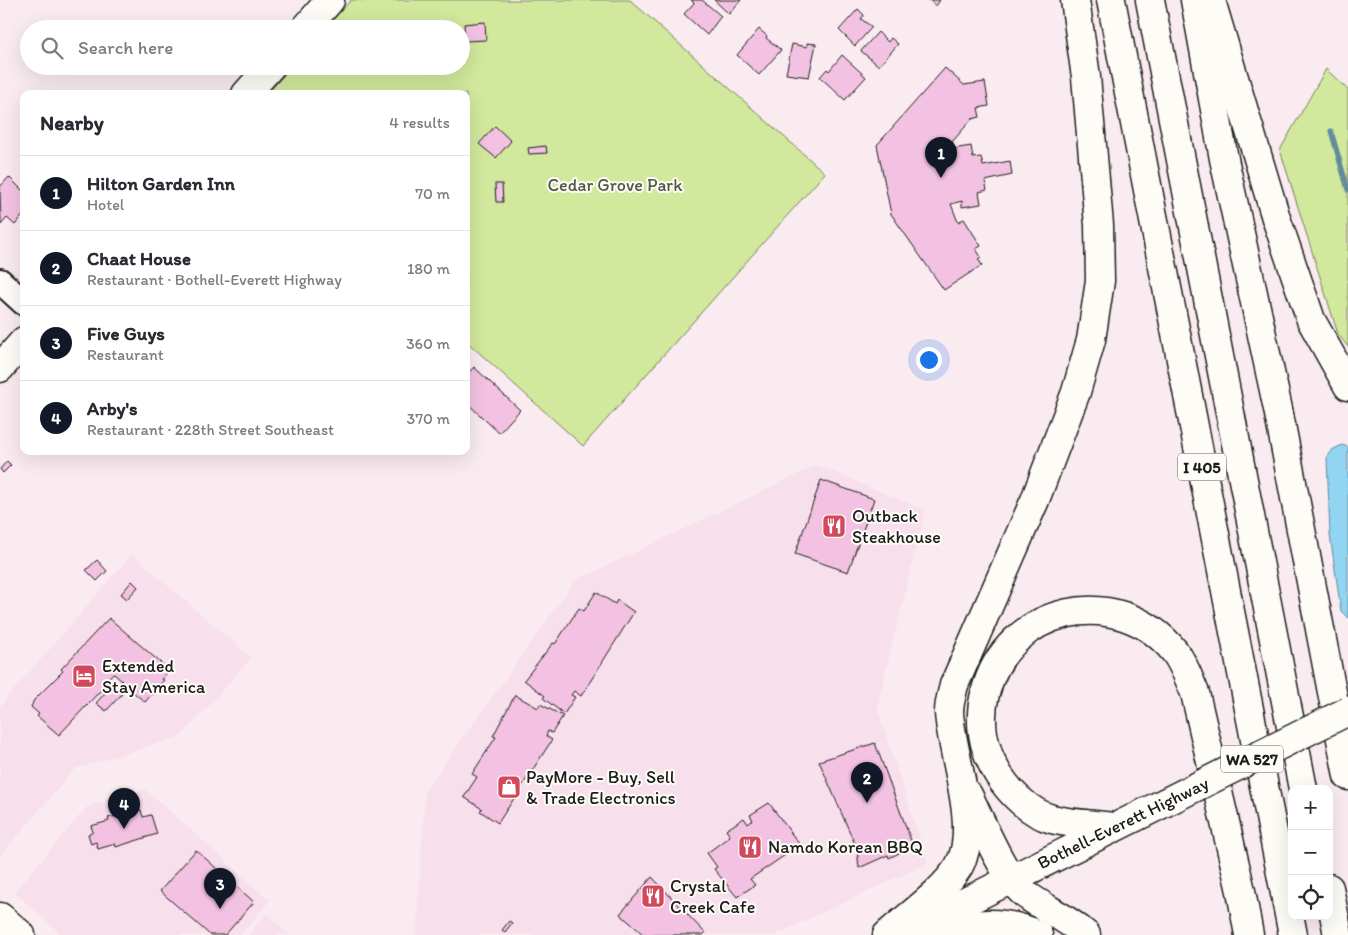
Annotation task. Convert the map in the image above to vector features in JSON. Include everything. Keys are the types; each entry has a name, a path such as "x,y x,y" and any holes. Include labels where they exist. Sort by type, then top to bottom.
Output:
{"main road":[{"path":"313,20 330,0"},
{"path":"888,935 950,877 965,854 967,843 961,781 950,726 949,709 954,685 1035,500 1076,392 1091,340 1100,281 1099,225 1086,77 1075,0"},
{"name":"I 405","path":"1097,0 1278,935"},
{"name":"I 405","path":"1111,0 1293,935"},
{"name":"I 405","path":"1150,0 1302,785"},
{"name":"I 405","path":"1160,0 1309,785"},
{"path":"1195,0 1224,159 1278,409 1348,776"},
{"path":"1210,0 1276,218 1311,320 1348,386"},
{"path":"250,90 263,75"},
{"path":"0,368 20,346"},
{"path":"1113,827 1052,819 1019,800 1006,786 993,765 982,732 981,710 988,682 999,659 1024,632 1040,622 1076,611 1114,613 1135,620 1156,633 1175,652 1187,671 1241,891 1249,935"},
{"name":"Bothell-Everett Highway","path":"899,935 1348,711"},
{"path":"961,781 1011,879 1025,894 1062,916 1086,935"},
{"path":"1333,909 1338,935"},
{"path":"0,917 21,935"},
{"path":"1329,920 1332,935"},
{"path":"928,935 978,923 995,923 1023,928 1038,935"}],"street":[{"path":"0,281 20,299"}],"shaded area":[{"path":"817,465 925,510 877,708 928,863 775,935 416,935 425,791 575,581"},
{"path":"132,554 251,658 182,736 75,769 0,856 0,706"},
{"path":"145,789 270,900 241,935 62,935 14,892 88,806"},
{"path":"267,913 289,935 248,935"}],"green space":[{"name":"Cedar Grove Park","path":"351,0 630,0 825,173 583,446 470,345 470,90 271,90 284,75 470,75 470,20 333,20"},
{"path":"1326,69 1348,90 1348,347 1338,334 1280,150"}],"water":[{"path":"1342,445 1348,447 1348,618 1341,611 1330,535 1327,458 1332,450"}],"building":[{"path":"691,0 702,0 721,16 707,35 684,14 694,3"},
{"path":"714,0 741,0 729,14"},
{"path":"929,0 940,0 936,6"},
{"path":"858,9 864,15 861,19 872,27 855,46 839,30"},
{"path":"485,22 486,40 470,41 470,23"},
{"path":"759,29 767,36 766,38 781,50 759,75 737,55"},
{"path":"878,32 888,42 891,38 898,44 879,66 861,51"},
{"path":"807,43 816,44 809,77 786,74 792,44 807,47"},
{"path":"842,55 866,77 845,100 820,77 827,69 829,71"},
{"path":"945,68 964,85 985,82 989,106 978,108 980,117 972,119 952,142 953,149 971,146 973,158 981,157 983,166 1010,161 1012,175 985,181 987,190 979,192 981,204 962,207 962,201 951,204 958,222 964,219 981,246 976,249 981,257 978,259 982,265 944,290 891,214 877,145"},
{"path":"495,126 511,141 496,158 479,144"},
{"path":"546,146 547,153 529,154 528,148"},
{"path":"9,177 20,188 20,219 15,225 7,218 1,225 0,187"},
{"path":"495,184 502,184 503,202 496,202"},
{"path":"474,367 520,410 499,433 470,406 470,371"},
{"path":"7,461 11,465 3,473 0,469"},
{"name":"Outback Steakhouse","path":"821,480 874,499 848,572 795,554"},
{"path":"97,560 107,571 97,581 86,570"},
{"path":"132,581 138,587 127,599 121,594"},
{"path":"596,592 615,604 617,600 634,612 581,696 574,691 571,695 575,697 564,714 524,680 553,643 555,644 579,608 584,611"},
{"name":"Extended Stay America","path":"109,618 169,670 162,679 164,680 145,702 113,673 106,681 122,694 106,711 96,703 105,693 101,690 59,735 37,716 39,714 31,707 34,700 63,671 61,669"},
{"path":"515,695 538,708 540,704 563,716 552,733 548,731 546,736 552,740 498,823 464,797 477,777 472,774 496,737 493,736"},
{"path":"875,743 913,846 889,858 888,855 859,868 857,849 819,761"},
{"path":"769,803 800,845 750,879 755,885 737,897 714,869 717,867 707,853 730,836 726,830 744,818 748,824 753,820 750,815"},
{"path":"141,810 143,817 151,815 157,834 116,847 115,844 98,849 96,842 91,844 88,834 93,832 91,826 109,821 108,818"},
{"path":"196,850 254,902 225,935 210,935 160,891"},
{"name":"Crystal Creek Cafe","path":"652,877 705,933 703,935 644,935 620,914"},
{"path":"509,921 512,923 505,932 502,930"}],"waterway":[{"path":"1331,131 1348,190"}],"place":[{"name":"Hilton Garden Inn","path":"941,178"},
{"name":"Outback Steakhouse","path":"834,526"},
{"name":"Extended Stay America","path":"84,676"},
{"name":"PayMore - Buy, Sell & Trade Electronics","path":"509,787"},
{"name":"Chaat House","path":"867,803"},
{"name":"Arby's","path":"124,829"},
{"name":"Namdo Korean BBQ","path":"750,847"},
{"name":"Crystal Creek Cafe","path":"653,896"},
{"name":"Five Guys","path":"220,909"}]}
